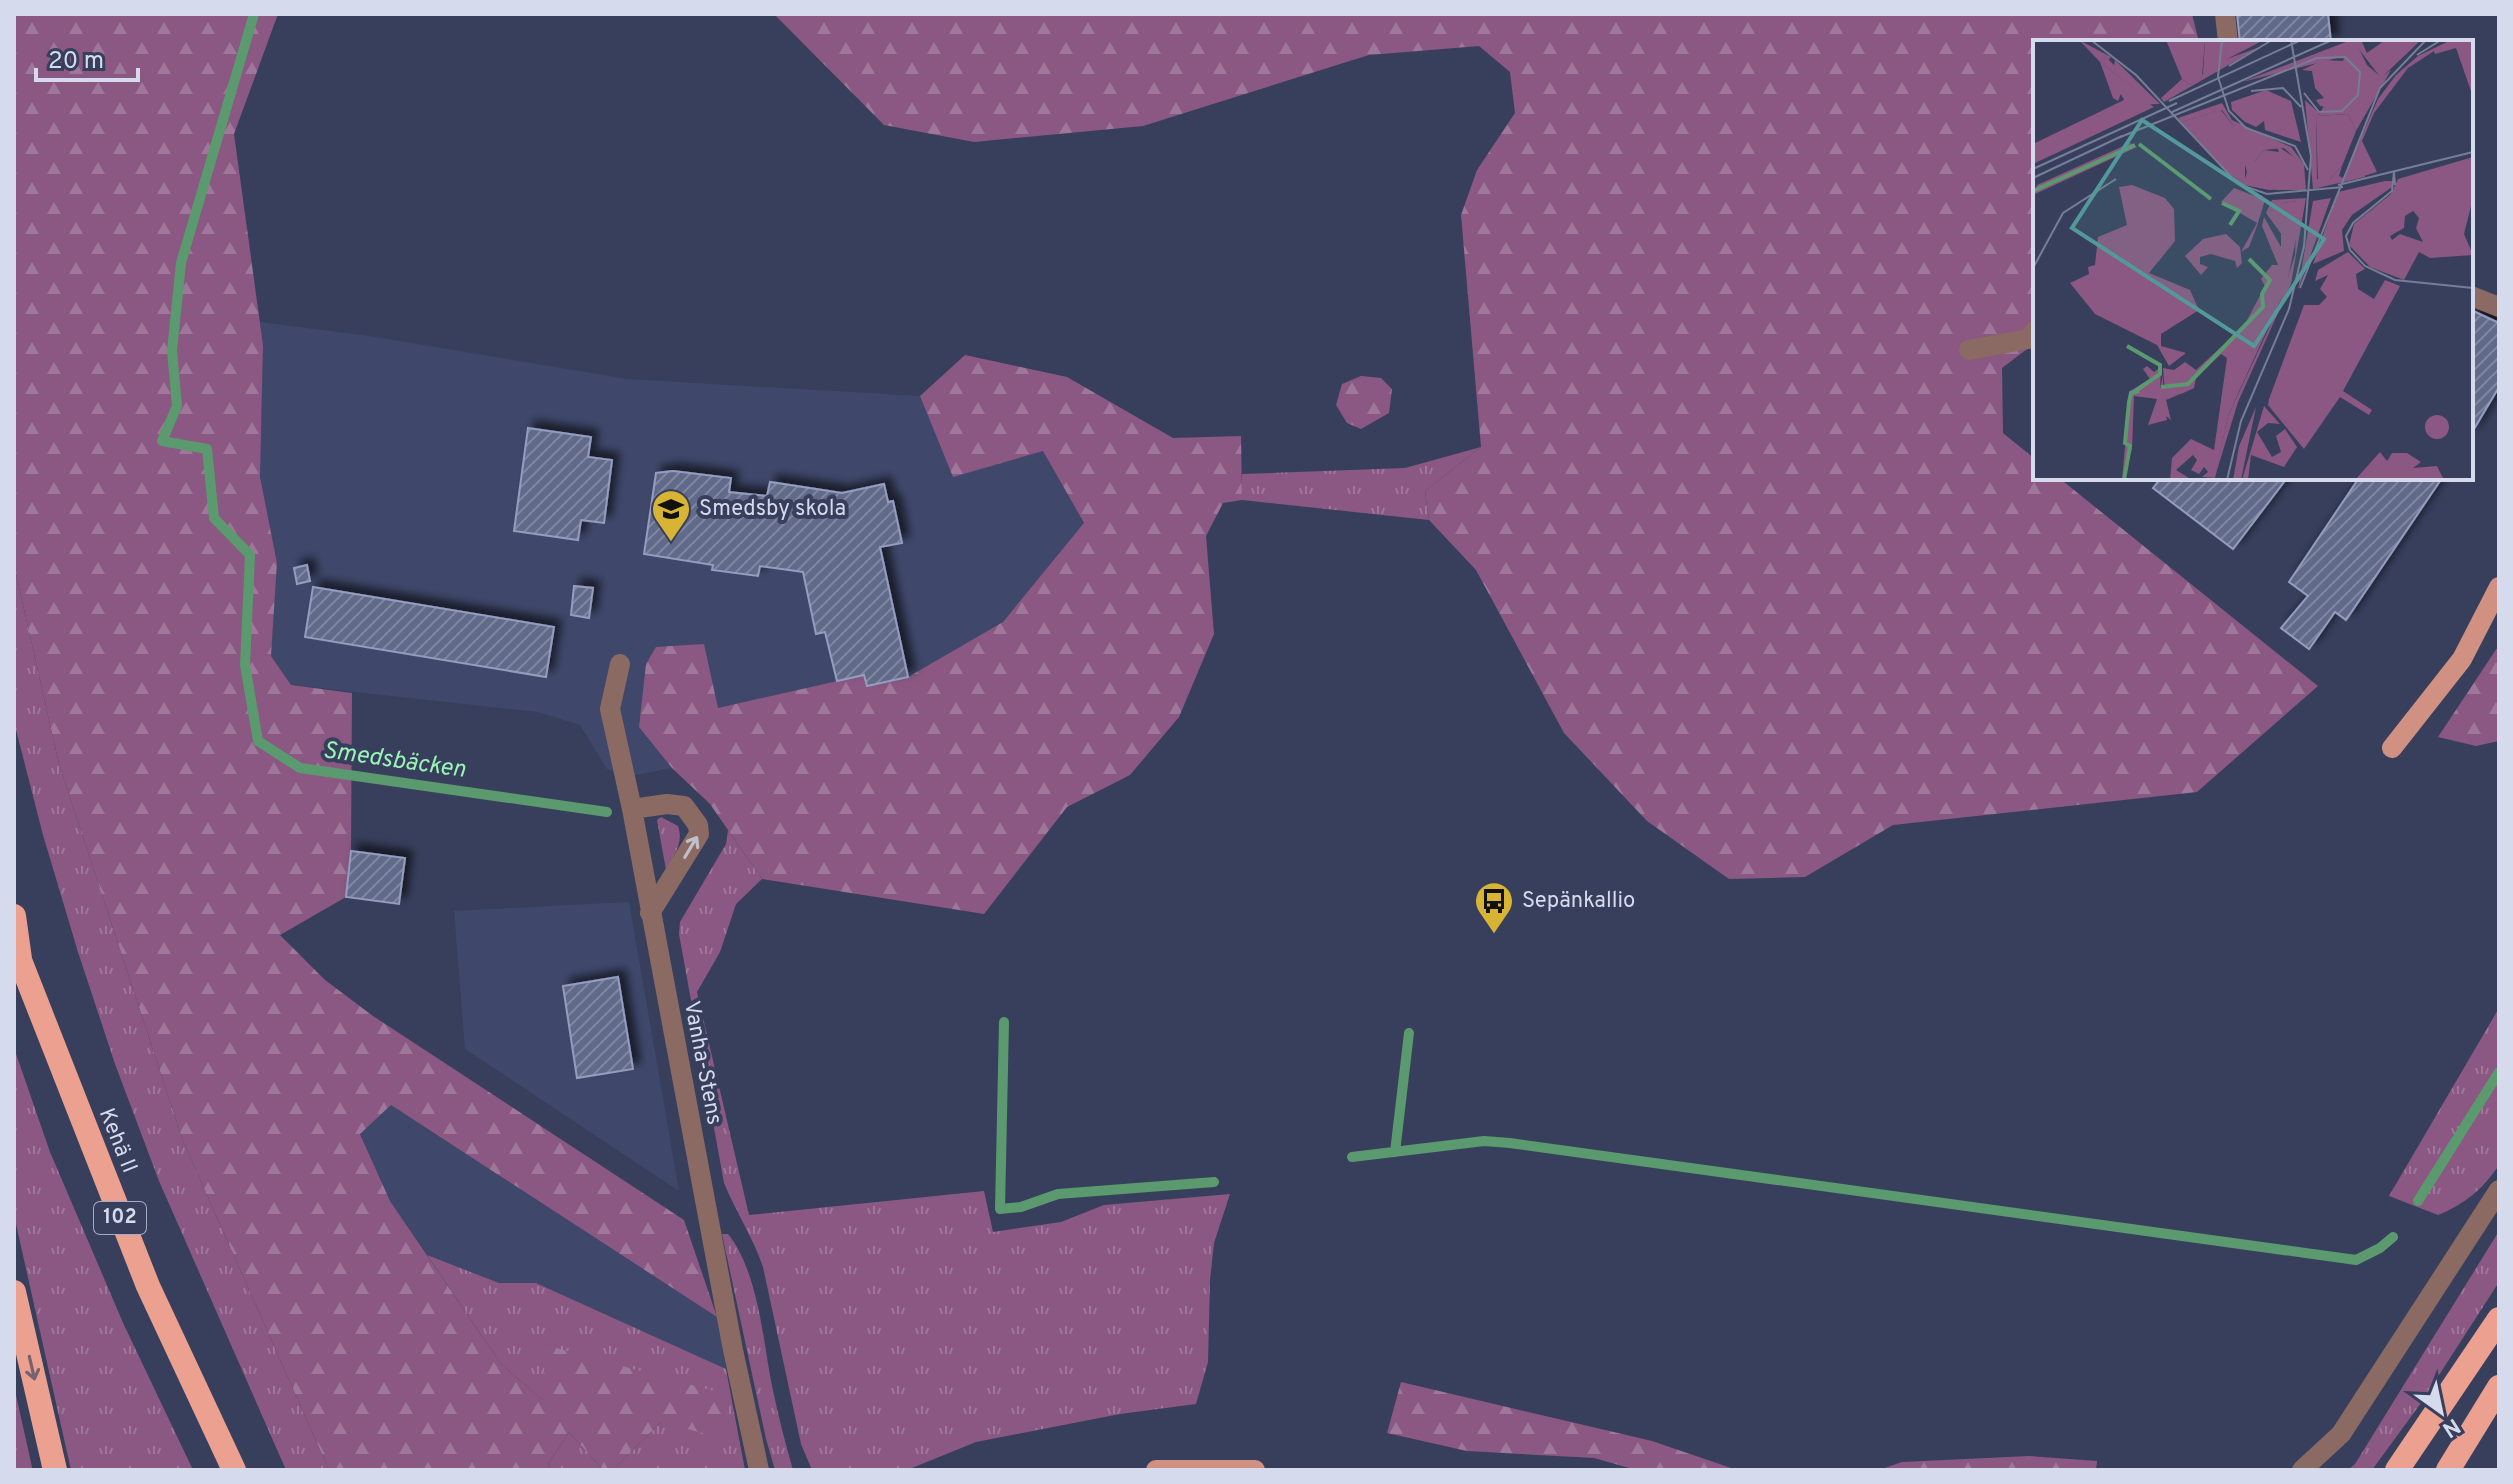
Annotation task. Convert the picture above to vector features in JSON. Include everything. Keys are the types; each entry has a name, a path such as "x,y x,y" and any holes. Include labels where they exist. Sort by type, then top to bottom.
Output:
{"highway":[{"name":"Kehä II","path":"14,916 17,952 44,1025 148,1286 234,1470"},
{"path":"14,1292 55,1470"},
{"path":"2397,1470 2499,1319"},
{"path":"2448,1470 2499,1387"}],"main road":[{"path":"2392,748 2462,659 2499,587"},
{"path":"1156,1470 1255,1470"}],"street":[{"path":"2225,14 2228,40"},
{"path":"2473,297 2499,307"},
{"path":"1969,350 2028,339 2033,333"},
{"name":"Vanha-Stens","path":"620,664 610,709 632,809 730,1336 759,1470"},
{"path":"632,809 667,804 684,806 698,825 699,834 650,913"},
{"path":"2302,1470 2341,1434 2499,1190"}],"shaded area":[{"name":"Smedsby skola","path":"260,322 369,336 627,379 920,396 953,476 1043,451 1084,524 1003,622 908,677 867,686 864,675 639,726 672,768 626,777 607,769 580,725 538,712 291,685 271,656 277,563 260,477 263,345"},
{"path":"629,902 679,1191 465,1049 454,911"},
{"path":"391,1105 717,1317 726,1369 536,1283 499,1283 427,1255 390,1201 360,1133"}],"green space":[{"path":"14,14 278,14 234,134 263,345 260,477 277,563 271,656 291,685 352,693 351,851 346,897 280,935 325,980 373,1016 684,1220 717,1317 391,1105 360,1134 390,1201 501,1364 543,1400 545,1345 725,1394 729,1440 661,1422 613,1470 603,1470 569,1432 548,1464 552,1470 329,1470 183,1141 59,764 14,565"},
{"path":"774,14 2192,14 2198,40 2033,40 2033,345 2002,368 2003,433 2033,457 2033,480 2061,480 2318,686 2197,792 1893,825 1805,877 1729,879 1647,821 1564,733 1476,570 1429,520 1425,491 1481,447 1461,215 1477,170 1515,113 1510,72 1479,46 1369,55 1143,126 974,142 884,125"},
{"path":"965,355 1067,377 1173,438 1241,436 1242,500 1223,503 1206,536 1214,634 1179,717 1130,775 1067,807 984,914 762,879 710,804 672,768 639,727 646,664 656,647 704,644 718,708 864,675 867,686 908,677 1003,622 1084,523 1043,451 953,477 920,396"},
{"path":"1361,376 1381,378 1392,389 1389,413 1361,429 1347,423 1336,405 1342,384"},
{"path":"1481,447 1425,491 1429,520 1242,500 1242,474 1405,468"},
{"path":"14,565 59,764 183,1141 329,1470 286,1470 159,1181 115,1064 43,835 14,722"},
{"path":"2499,645 2499,741 2476,746 2438,737"},
{"path":"661,817 678,826 680,832 677,849 666,870 657,820"},
{"path":"728,830 762,879 736,904 720,952 697,992 749,1215 984,1191 993,1232 1061,1222 1104,1205 1230,1194 1214,1243 1208,1362 1196,1404 1120,1414 976,1442 907,1470 812,1470 801,1444 763,1267 724,1183 679,934 680,922 726,844"},
{"path":"2499,1008 2499,1165 2473,1195 2438,1215 2389,1196"},
{"path":"14,1048 50,1152 124,1325 193,1470 71,1470 14,1215"},
{"path":"2499,1231 2499,1282 2421,1403 2372,1470 2348,1470 2355,1464"},
{"path":"722,1234 728,1234 738,1249 753,1286 774,1397 793,1470 775,1470"},
{"path":"427,1255 499,1283 536,1283 726,1369 745,1470 613,1470 661,1422 546,1345 544,1401 501,1364"},
{"path":"1401,1382 1652,1441 1737,1470 1636,1470 1594,1458 1467,1451 1387,1433"},
{"path":"14,1386 32,1467 33,1470 14,1470"},
{"path":"569,1432 603,1470 552,1470 548,1464"},
{"path":"2029,1456 2097,1461 2096,1470 1879,1470 1902,1462"}],"building":[{"path":"2237,14 2328,14 2331,40 2240,40"},
{"path":"2473,311 2499,323 2499,387 2473,431"},
{"path":"528,428 591,437 588,457 612,460 604,523 581,520 578,540 514,531"},
{"path":"673,471 731,478 729,492 767,496 770,482 842,493 884,484 888,502 893,501 902,543 880,547 908,677 867,686 864,675 837,681 825,632 816,634 803,572 760,566 758,576 712,570 713,565 644,554 656,473"},
{"path":"2159,480 2285,480 2233,549 2153,488"},
{"path":"2358,480 2441,480 2346,620 2335,612 2309,649 2281,628 2308,596 2289,582"},
{"path":"307,565 310,581 297,584 294,568"},
{"path":"574,586 593,588 589,618 571,615"},
{"path":"313,587 554,627 546,677 305,637"},
{"path":"351,851 405,858 399,904 346,897"},
{"path":"618,977 633,1069 577,1078 563,986"}],"waterway":[{"name":"Smedsbäcken","path":"254,14 181,263 172,351 177,406 162,441 207,449 214,518 250,555 245,665 258,741 300,768 607,812"},
{"path":"1004,1022 1000,1209 1021,1207 1058,1194 1214,1182"},
{"path":"1395,1152 1409,1033"},
{"path":"2418,1201 2499,1072"},
{"path":"1352,1157 1484,1141 2356,1260 2380,1248 2393,1237"}],"place":[{"name":"Smedsby skola","path":"671,543"},
{"name":"Sepänkallio","path":"1494,935"}]}
